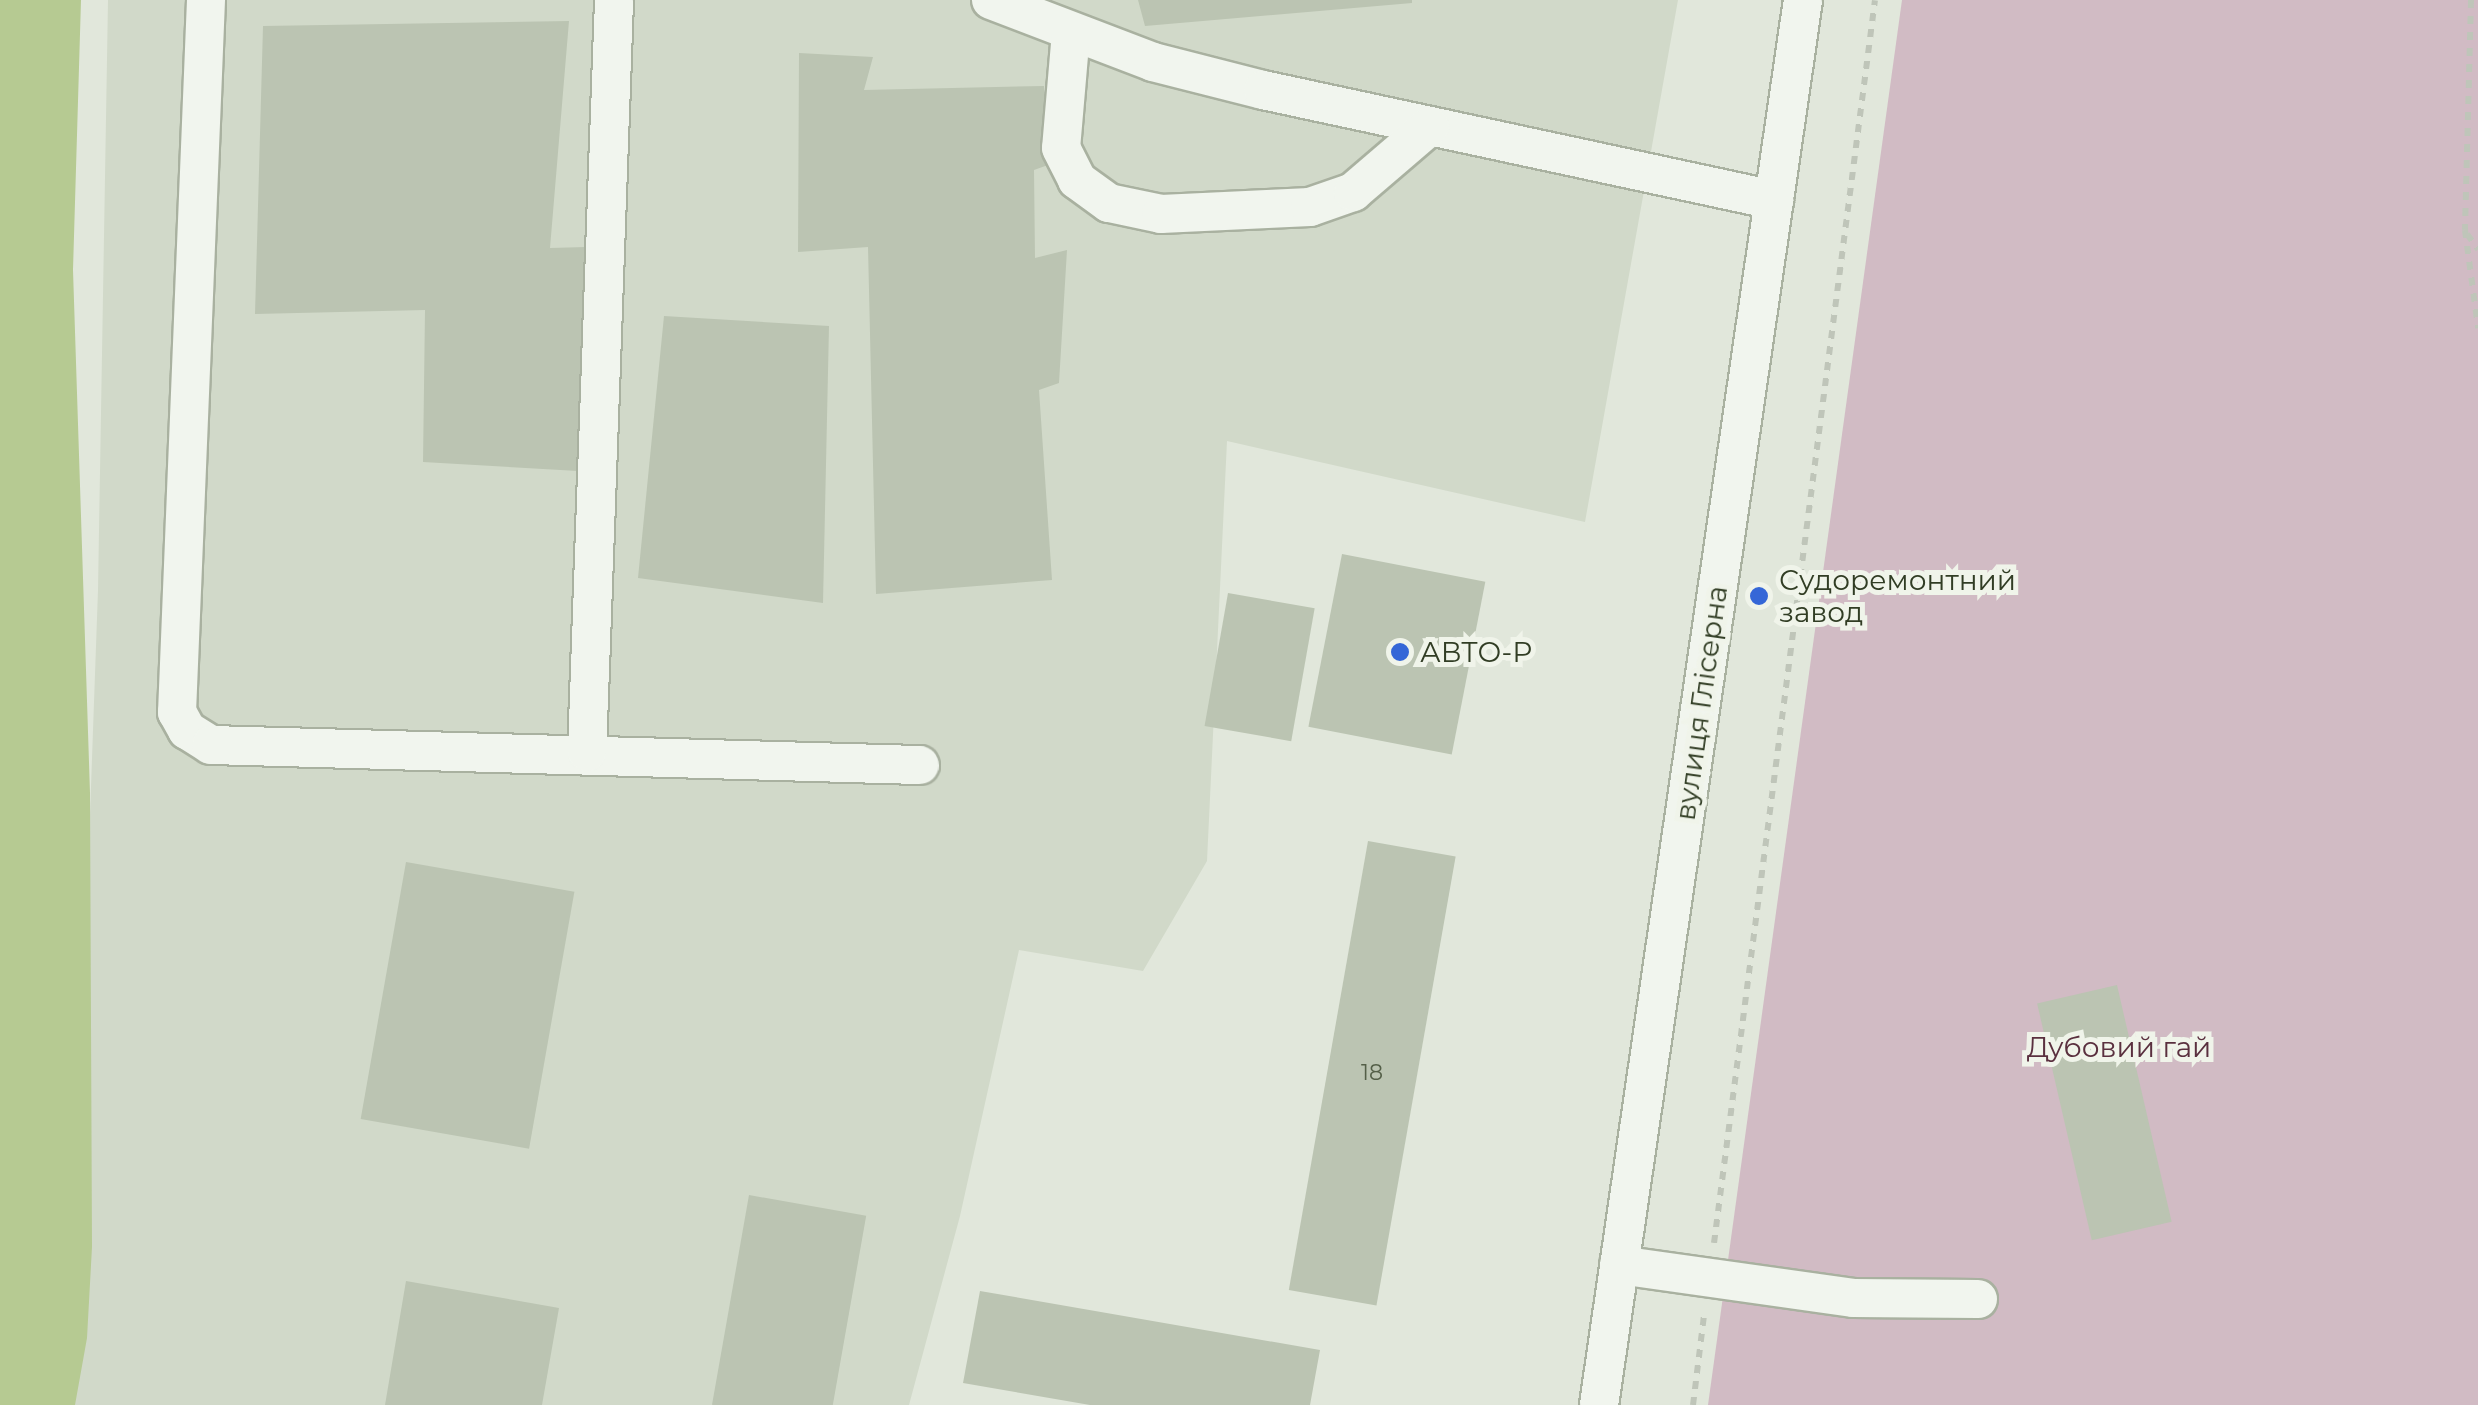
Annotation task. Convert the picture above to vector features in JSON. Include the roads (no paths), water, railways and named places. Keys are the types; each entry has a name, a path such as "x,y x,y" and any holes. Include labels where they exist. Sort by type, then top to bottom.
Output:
{"street":[{"path":"206,0 176,712 187,730 210,744 587,752 920,765"},
{"path":"587,752 614,0"},
{"path":"991,0 1153,62 1774,200"},
{"name":"вулиця Глісерна","path":"1599,1405 1802,0"},
{"path":"1071,32 1061,148 1077,180 1109,203 1161,214 1310,207 1353,192 1430,126"},
{"path":"1619,1265 1853,1298 1978,1299"}],"place":[{"name":"Судоремонтний завод","path":"1759,596"},
{"name":"АВТО-Р","path":"1400,652"}],"park label":[{"name":"Дубовий гай","path":"2119,1047"}]}
